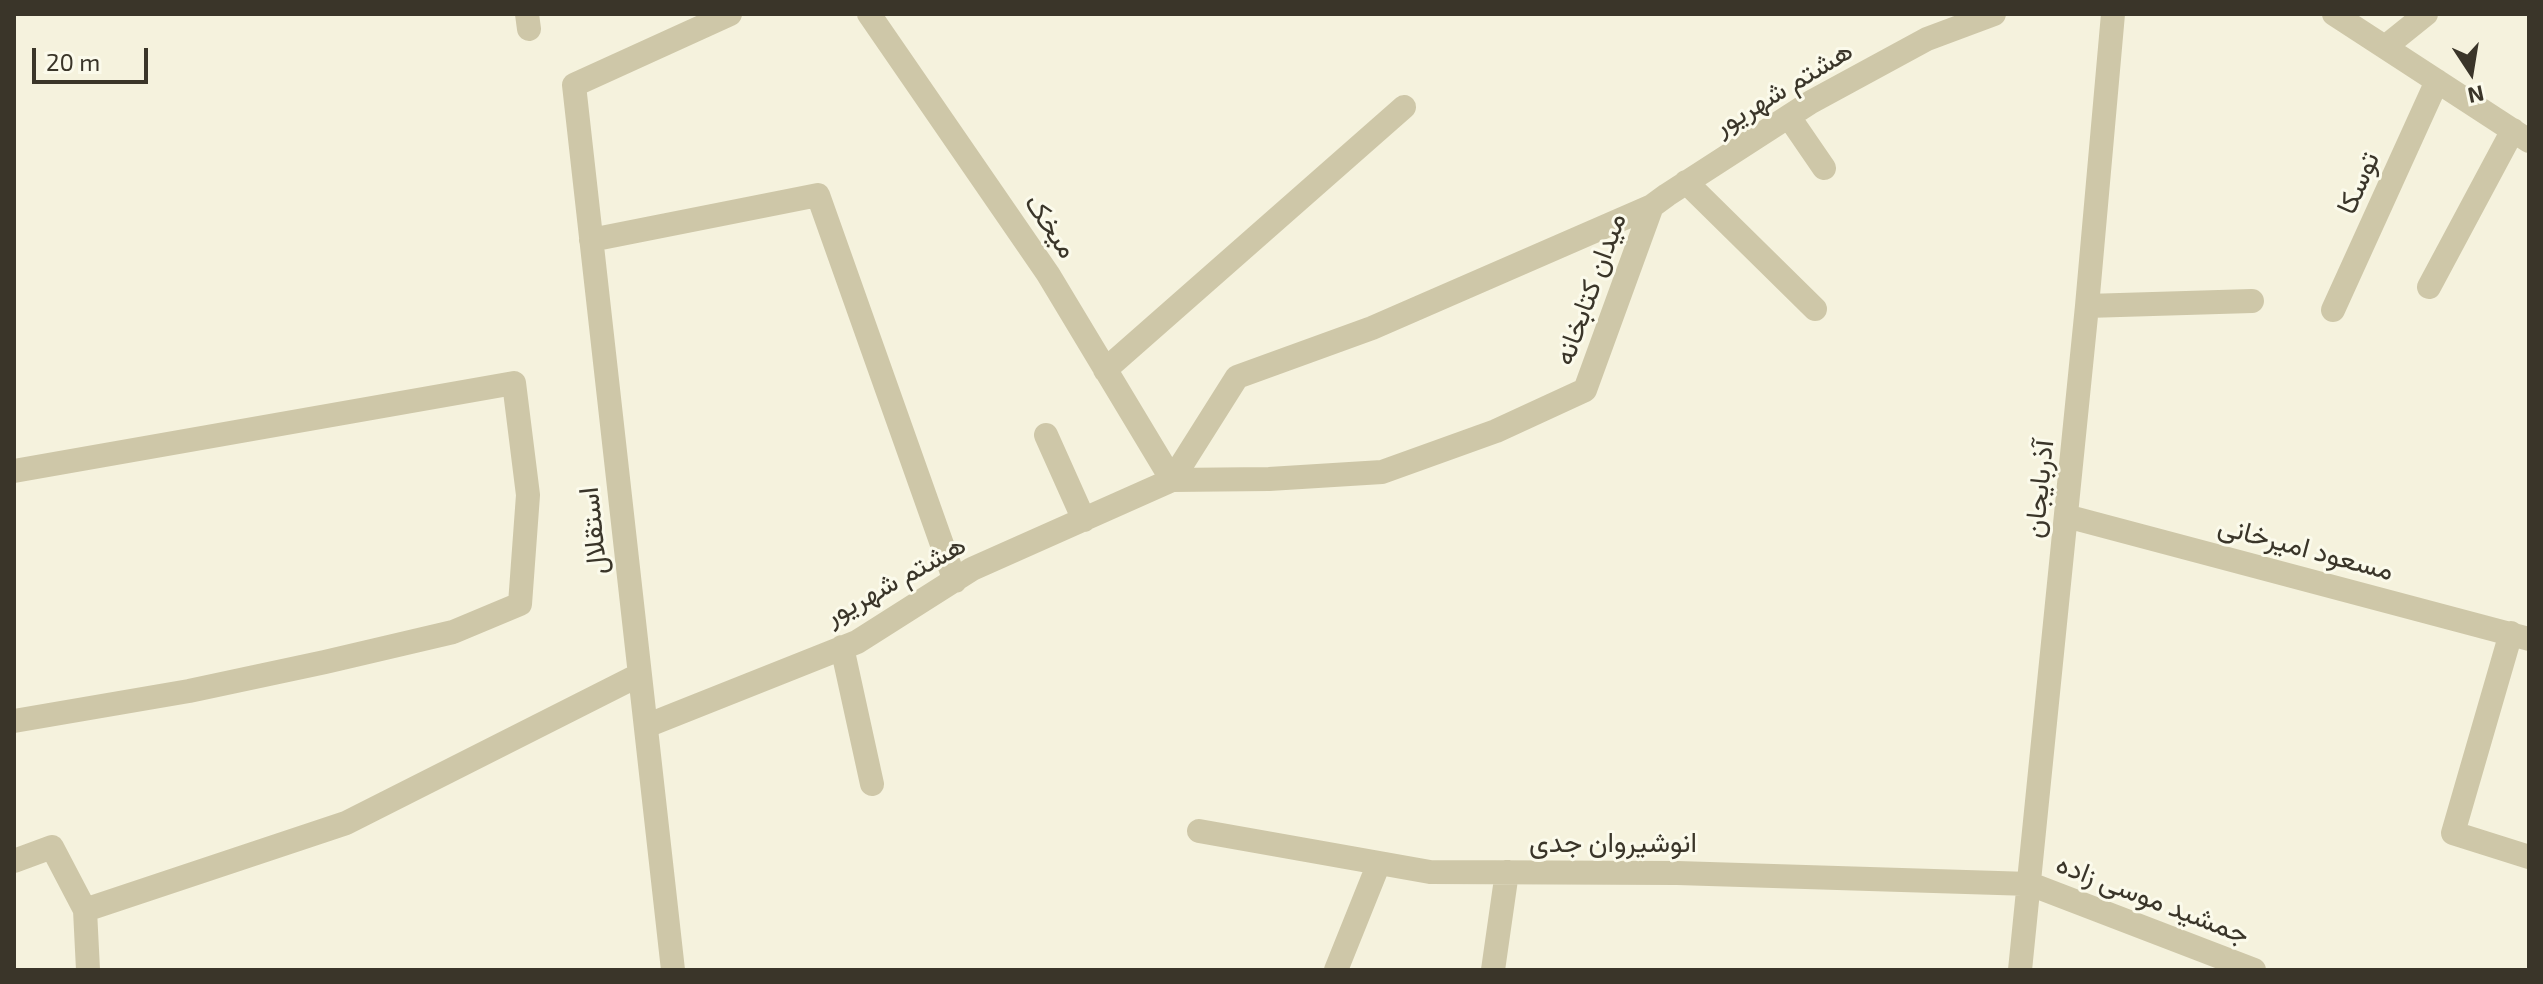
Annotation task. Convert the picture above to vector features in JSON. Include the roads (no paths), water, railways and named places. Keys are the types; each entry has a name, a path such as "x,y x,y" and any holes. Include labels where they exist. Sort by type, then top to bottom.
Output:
{"street":[{"name":"استقلال","path":"673,970 574,85 730,14"},
{"name":"میخک","path":"869,14 1048,274 1172,480"},
{"name":"هشتم شهریور","path":"1652,206 1789,117 1927,39 1994,14"},
{"name":"آذربایجان","path":"2020,970 2113,14"},
{"path":"2334,14 2521,136 2429,287"},
{"path":"2385,47 2426,14"},
{"name":"توسکا","path":"2333,310 2437,81"},
{"path":"1105,370 1404,107"},
{"path":"1789,117 1824,168"},
{"path":"1686,182 1815,309"},
{"path":"591,240 818,195 955,581"},
{"name":"میدان کتابخانه","path":"1172,480 1269,479 1382,472 1496,431 1585,390 1652,206"},
{"name":"میدان کتابخانه","path":"1172,480 1237,377 1372,328 1652,206"},
{"path":"2087,306 2252,301"},
{"path":"14,471 514,383 528,495 520,604 453,632 325,662 189,691 14,721"},
{"path":"1046,435 1084,520"},
{"name":"هشتم شهریور","path":"646,726 857,642 972,569 1172,480"},
{"name":"مسعود امیرخانی","path":"2066,516 2520,636"},
{"path":"2520,636 2453,833 2529,857"},
{"path":"842,647 872,784"},
{"path":"85,910 346,823 639,675"},
{"name":"انوشیروان جدی","path":"1199,831 1430,872 1677,873 2030,884"},
{"path":"14,861 52,847 85,910 88,970"},
{"path":"1336,970 1379,863"},
{"path":"1493,970 1507,872"},
{"name":"جمشید موسی زاده","path":"2030,884 2254,970"}]}
